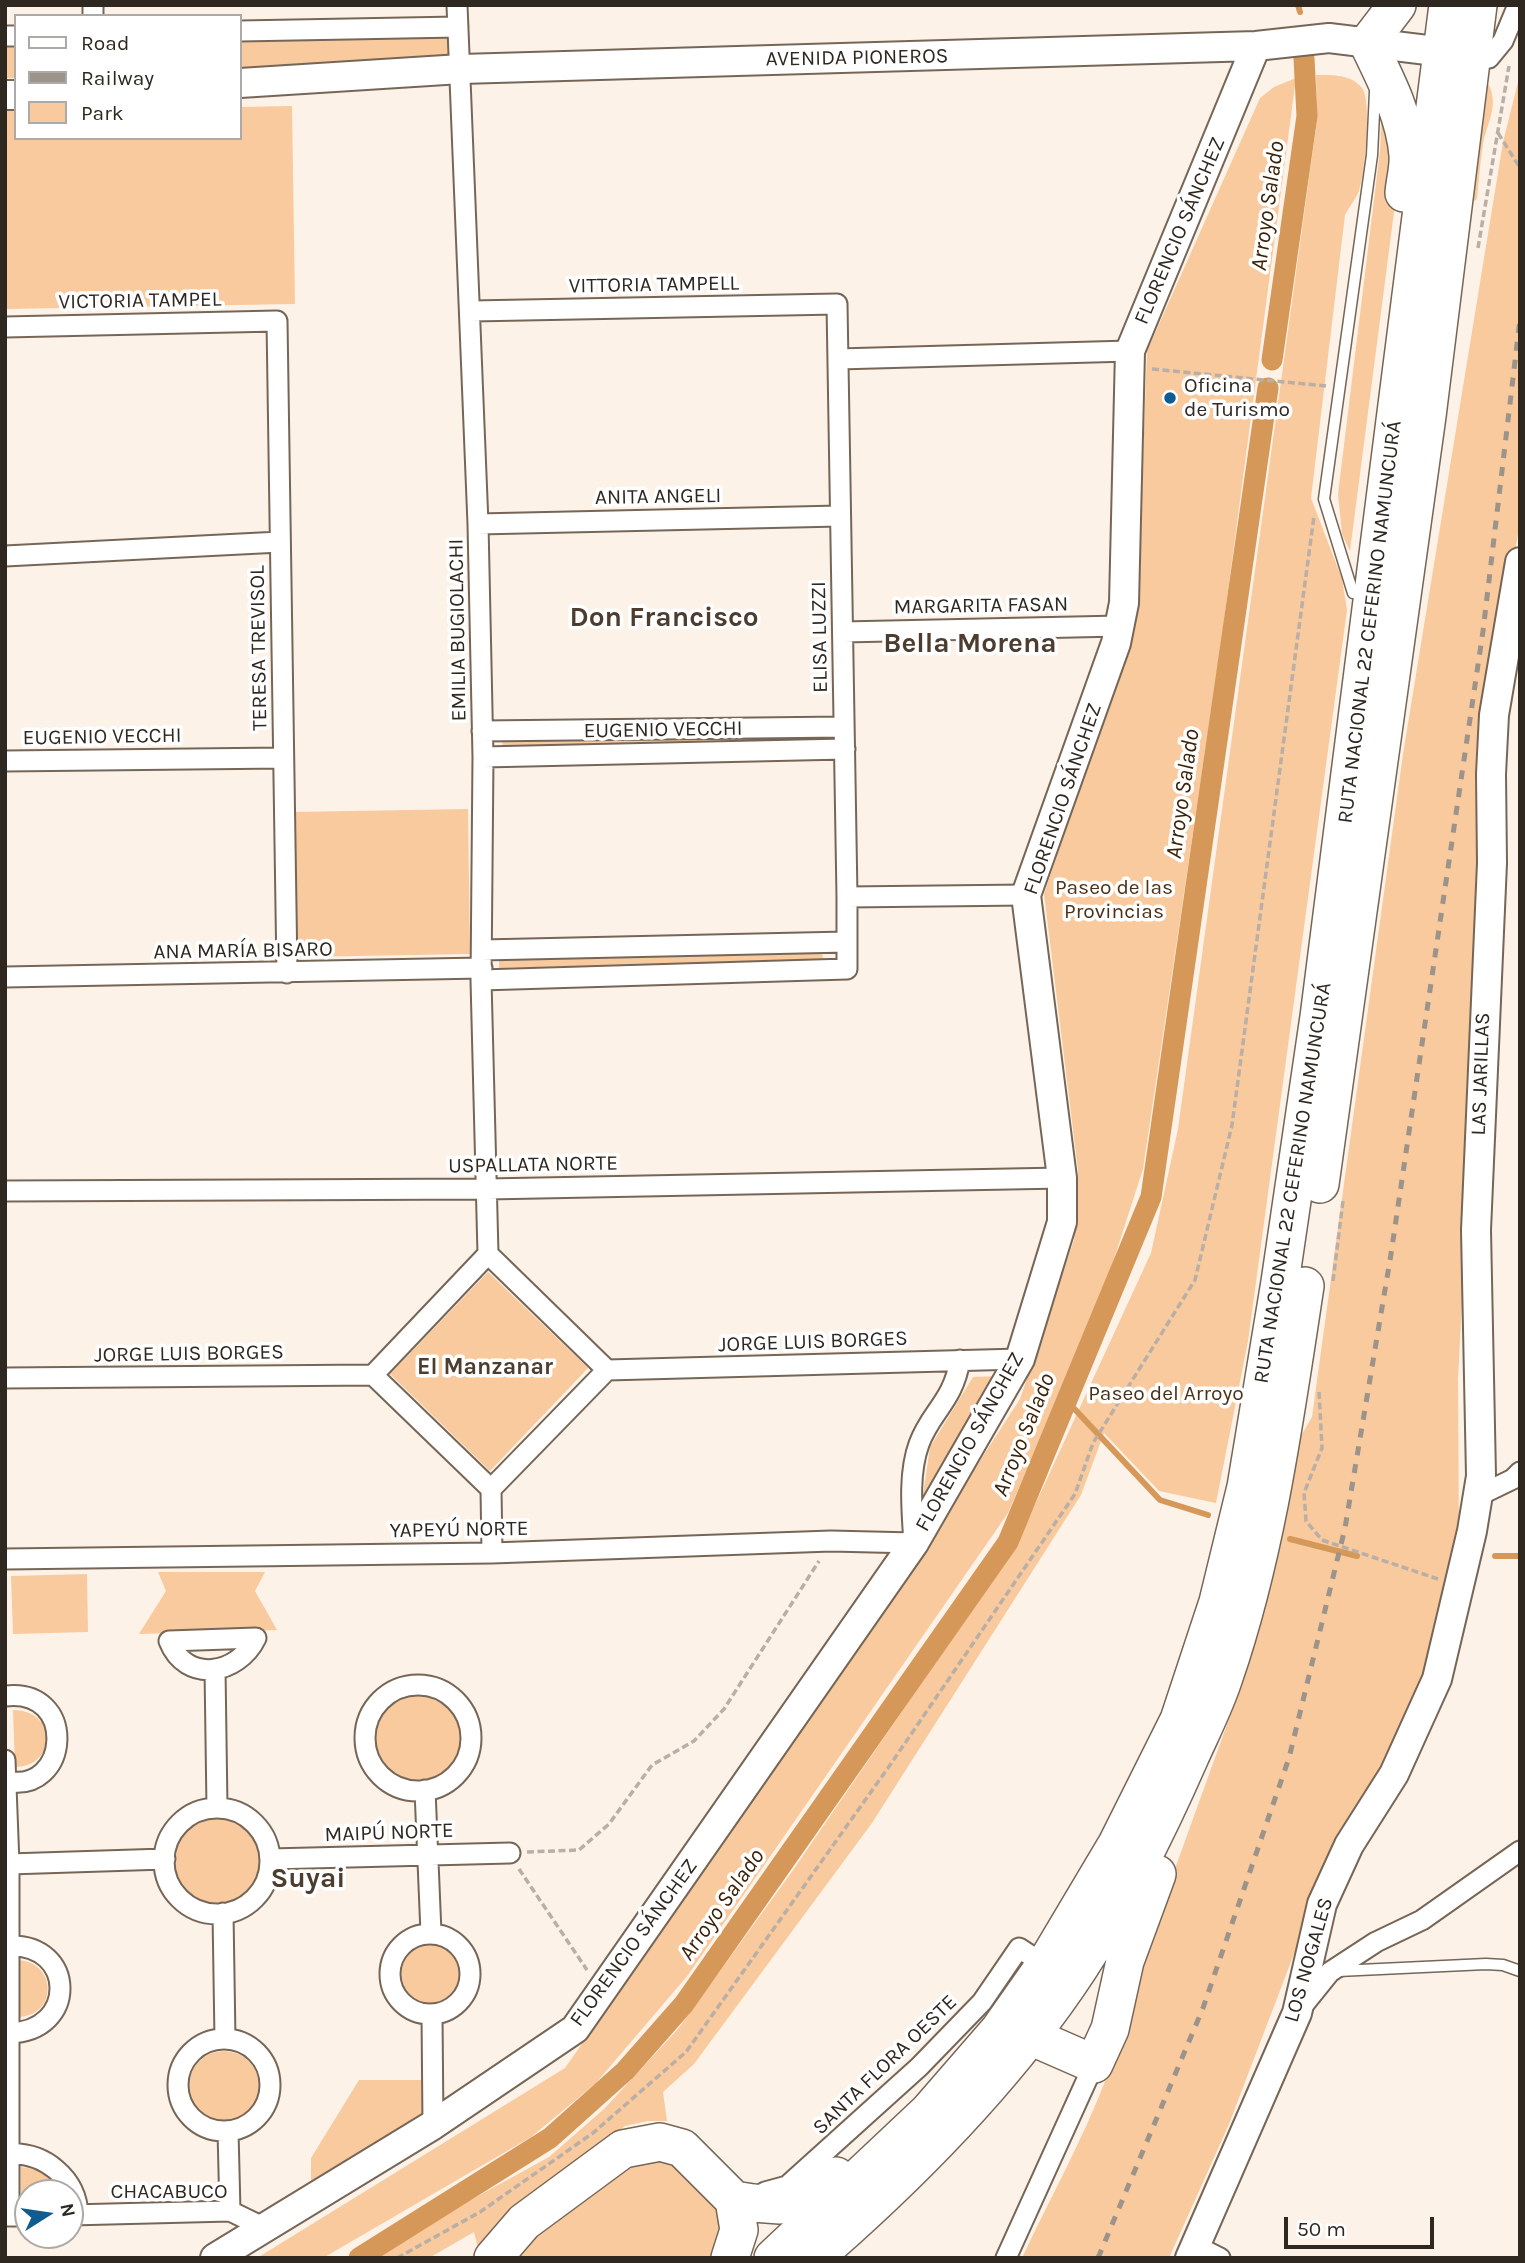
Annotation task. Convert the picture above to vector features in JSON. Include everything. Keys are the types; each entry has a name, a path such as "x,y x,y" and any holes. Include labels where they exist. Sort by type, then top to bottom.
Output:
{"highway":[{"path":"1354,741 1353,593 1408,156 1389,86 1368,43 1396,5"},
{"name":"RUTA NACIONAL 22 CEFERINO NAMUNCURÁ","path":"773,2258 1078,1970 1123,1896 1167,1808 1224,1678 1245,1604 1269,1499 1292,1369 1345,1023 1458,54 1448,5"},
{"name":"RUTA NACIONAL 22 CEFERINO NAMUNCURÁ","path":"820,2256 964,2111 1015,2032 1045,1965 1117,1844 1179,1720 1218,1602 1246,1486 1280,1283 1319,1017 1354,741 1458,54 1478,5"},
{"path":"734,2200 780,2205 804,2200 822,2189 1015,2032 1094,2064 1110,2029 1133,1938 1224,1678"},
{"path":"493,2258 524,2222 623,2149 660,2142 682,2148 734,2200 739,2230 730,2258"}],"street":[{"name":"EMILIA BUGIOLACHI","path":"457,5 472,311 478,524 488,1254"},
{"path":"1368,43 1382,5"},
{"path":"1458,54 1489,58 1503,41 1518,5"},
{"path":"242,32 458,27"},
{"name":"AVENIDA PIONEROS","path":"242,83 461,69 1256,46 1329,38 1458,54"},
{"name":"FLORENCIO SÁNCHEZ","path":"215,2258 433,2125 575,2029 914,1543 1020,1359 1062,1222 1062,1178 1027,895 1120,626 1124,603 1130,359 1256,46"},
{"name":"VITTORIA TAMPELL","path":"472,311 836,304"},
{"name":"ELISA LUZZI","path":"836,304 847,969"},
{"name":"VICTORIA TAMPEL","path":"5,327 276,321"},
{"name":"TERESA TREVISOL","path":"276,321 286,973"},
{"path":"838,359 1130,359"},
{"name":"ANITA ANGELI","path":"478,524 840,516"},
{"path":"5,556 280,542"},
{"name":"LAS JARILLAS","path":"1460,1586 1481,1476 1476,1230 1492,863 1494,715 1520,562"},
{"name":"MARGARITA FASAN","path":"843,632 1120,626"},
{"name":"EUGENIO VECCHI","path":"482,731 844,727"},
{"name":"EUGENIO VECCHI","path":"483,757 845,749"},
{"name":"EUGENIO VECCHI","path":"5,761 283,758"},
{"path":"847,897 1027,895"},
{"name":"ANA MARÍA BISARO","path":"5,977 286,973 482,966 848,942"},
{"name":"ANA MARÍA BISARO","path":"482,966 847,969"},
{"name":"USPALLATA NORTE","path":"5,1191 487,1189 1062,1178"},
{"path":"491,1489 607,1370 488,1254 373,1375 491,1489 492,1553"},
{"name":"JORGE LUIS BORGES","path":"607,1370 1020,1359"},
{"name":"FLORENCIO SÁNCHEZ","path":"914,1543 911,1499 919,1444 956,1384 960,1360"},
{"name":"JORGE LUIS BORGES","path":"5,1378 373,1375"},
{"path":"1478,1496 1513,1479 1520,1472"},
{"name":"YAPEYÚ NORTE","path":"5,1559 492,1553 831,1541 914,1543"},
{"name":"LOS NOGALES","path":"1202,2254 1297,2012 1322,1904 1349,1845 1394,1774 1437,1679 1460,1586"},
{"path":"215,1670 217,1808"},
{"path":"416,1684 433,1687 449,1695 461,1707 469,1723 471,1740 468,1757 458,1772 445,1783 425,1790 399,1788 386,1780 375,1768 365,1739 370,1716 384,1697 399,1688 416,1684"},
{"path":"5,1696 24,1696 37,1702 55,1723 58,1737 54,1758 40,1775 27,1781 6,1781"},
{"path":"5,1760 9,1946 9,2154 14,2216"},
{"path":"425,1790 430,1933"},
{"path":"217,1808 232,1810 254,1823 268,1844 270,1859 267,1880 258,1895 244,1907 223,1913 193,1909 179,1898 169,1883 165,1859 172,1833 183,1820 198,1811 217,1808"},
{"path":"1297,2012 1330,1972 1376,1942 1422,1920 1520,1851"},
{"name":"MAIPÚ NORTE","path":"270,1859 510,1853"},
{"path":"7,1875 165,1859"},
{"path":"223,1913 225,2039"},
{"path":"430,1933 454,1941 463,1951 471,1977 460,2002 449,2010 432,2014 410,2009 399,2001 389,1977 390,1964 404,1942 430,1933"},
{"path":"9,1946 27,1946 40,1952 58,1973 60,1987 59,2001 42,2025 29,2031 9,2033"},
{"name":"SANTA FLORA OESTE","path":"734,2200 787,2186 827,2154 982,2002 1020,1948 1045,1965"},
{"path":"432,2014 433,2125"},
{"path":"225,2039 247,2045 259,2055 270,2084 261,2113 251,2123 228,2131 207,2129 195,2121 182,2103 178,2081 181,2067 189,2054 202,2044 225,2039"},
{"path":"1006,2258 1094,2064"},
{"path":"228,2131 230,2211"},
{"path":"9,2154 41,2159 58,2170 65,2179"},
{"name":"CHACABUCO","path":"84,2215 230,2211 265,2228"}],"lane":[{"path":"1353,593 1324,499 1372,155 1376,102 1368,43"},
{"path":"1330,1972 1486,1964 1503,1965 1520,1971"}],"path":[{"path":"1477,260 1510,56"},
{"path":"1497,131 1520,168"},
{"path":"1130,359 1339,387"},
{"path":"397,2258 480,2211 593,2133 686,2052 888,1768 1075,1494 1093,1443 1195,1280 1232,1125 1312,519 1324,499"},
{"path":"1332,1289 1345,1192"},
{"path":"1319,1385 1322,1448 1304,1493 1306,1521 1322,1540 1460,1586"},
{"path":"510,1853 579,1850 609,1824 652,1765 694,1741 724,1709 831,1541"},
{"path":"510,1853 602,1992"}],"green space":[{"path":"448,36 449,68 242,73 242,41"},
{"path":"5,46 14,46 14,78 5,78"},
{"path":"1520,74 1520,523 1479,749 1484,876 1458,1379 1459,1547 1438,1638 1414,1703 1383,1766 1336,1844 1229,2124 1169,2258 1022,2258 1101,2093 1124,2024 1132,1988 1247,1669 1268,1588 1296,1444 1312,1417 1403,754 1503,142"},
{"name":"Paseo del Arroyo","path":"1316,75 1341,76 1358,83 1365,95 1367,107 1361,182 1358,194 1345,215 1311,498 1342,579 1347,610 1248,1341 1216,1503 1159,1491 1104,1433 1081,1495 872,1823 694,2064 663,2092 667,2121 648,2121 625,2126 518,2202 478,2248 474,2232 429,2258 373,2258 427,2224 549,2157 604,2109 678,2029 791,1873 1017,1544 1151,1253 1178,1129 1317,120"},
{"name":"Paseo de las Provincias","path":"1296,78 1220,651 1143,1169 1102,1296 1008,1513 688,1975 596,2083 531,2137 323,2258 257,2258 565,2068 840,1676 1020,1399 1074,1240 1078,1170 1044,894 1137,619 1147,351 1260,98 1274,87"},
{"path":"1489,85 1493,108 1483,144 1477,199 1468,206 1480,87"},
{"path":"1382,105 1400,166 1350,551 1342,534 1338,494 1380,151"},
{"path":"292,106 295,304 5,309 5,111 14,111 14,140 242,140 242,107"},
{"path":"826,735 826,744 503,749 502,740"},
{"path":"468,809 470,954 297,957 294,812"},
{"path":"822,951 823,960 499,968 499,960"},
{"path":"488,1272 588,1368 490,1471 390,1374"},
{"path":"999,1376 922,1502 930,1447 973,1377"},
{"path":"158,1572 265,1572 255,1591 277,1630 139,1634 166,1591"},
{"path":"87,1574 88,1632 13,1634 11,1576"},
{"path":"418,1696 434,1699 448,1708 457,1722 460,1738 457,1754 448,1768 434,1777 418,1780 402,1777 388,1768 379,1754 376,1738 379,1722 388,1708 402,1699"},
{"path":"13,1710 28,1712 38,1719 47,1738 45,1749 39,1758 29,1765 15,1767"},
{"path":"217,1819 233,1822 247,1831 256,1845 259,1861 256,1877 247,1891 233,1900 217,1903 201,1900 187,1891 178,1877 175,1861 178,1845 187,1831 201,1822"},
{"path":"430,1945 446,1950 454,1958 459,1974 454,1990 446,1998 430,2003 414,1998 406,1990 401,1974 406,1958 414,1950"},
{"path":"16,1960 30,1962 39,1969 48,1988 41,2008 18,2017"},
{"path":"224,2051 249,2061 259,2086 249,2111 224,2121 199,2111 189,2086 199,2061"},
{"path":"359,2080 423,2080 422,2122 311,2190 311,2158"},
{"path":"662,2158 682,2164 718,2212 720,2238 711,2258 514,2258 563,2211 601,2183 642,2163"},
{"path":"21,2167 45,2171 51,2179 21,2179"}],"waterway":[{"name":"Arroyo Salado","path":"1298,5 1300,12"},
{"name":"Arroyo Salado","path":"1272,360 1307,116 1304,58"},
{"name":"Arroyo Salado","path":"359,2258 550,2138 625,2071 684,2004 1008,1542 1151,1197 1268,388"},
{"path":"1067,1401 1160,1500 1208,1515"},
{"path":"1290,1539 1357,1556"},
{"path":"1495,1556 1520,1556"}],"railway":[{"path":"1098,2258 1203,2008 1289,1758 1345,1528 1391,1254 1483,631 1520,319"}],"place":[{"name":"Oficina de Turismo","path":"1170,398"}],"district":[{"name":"Don Francisco","path":"664,618"},
{"name":"Bella Morena","path":"970,644"},
{"name":"El Manzanar","path":"485,1367"},
{"name":"Suyai","path":"308,1879"}]}
